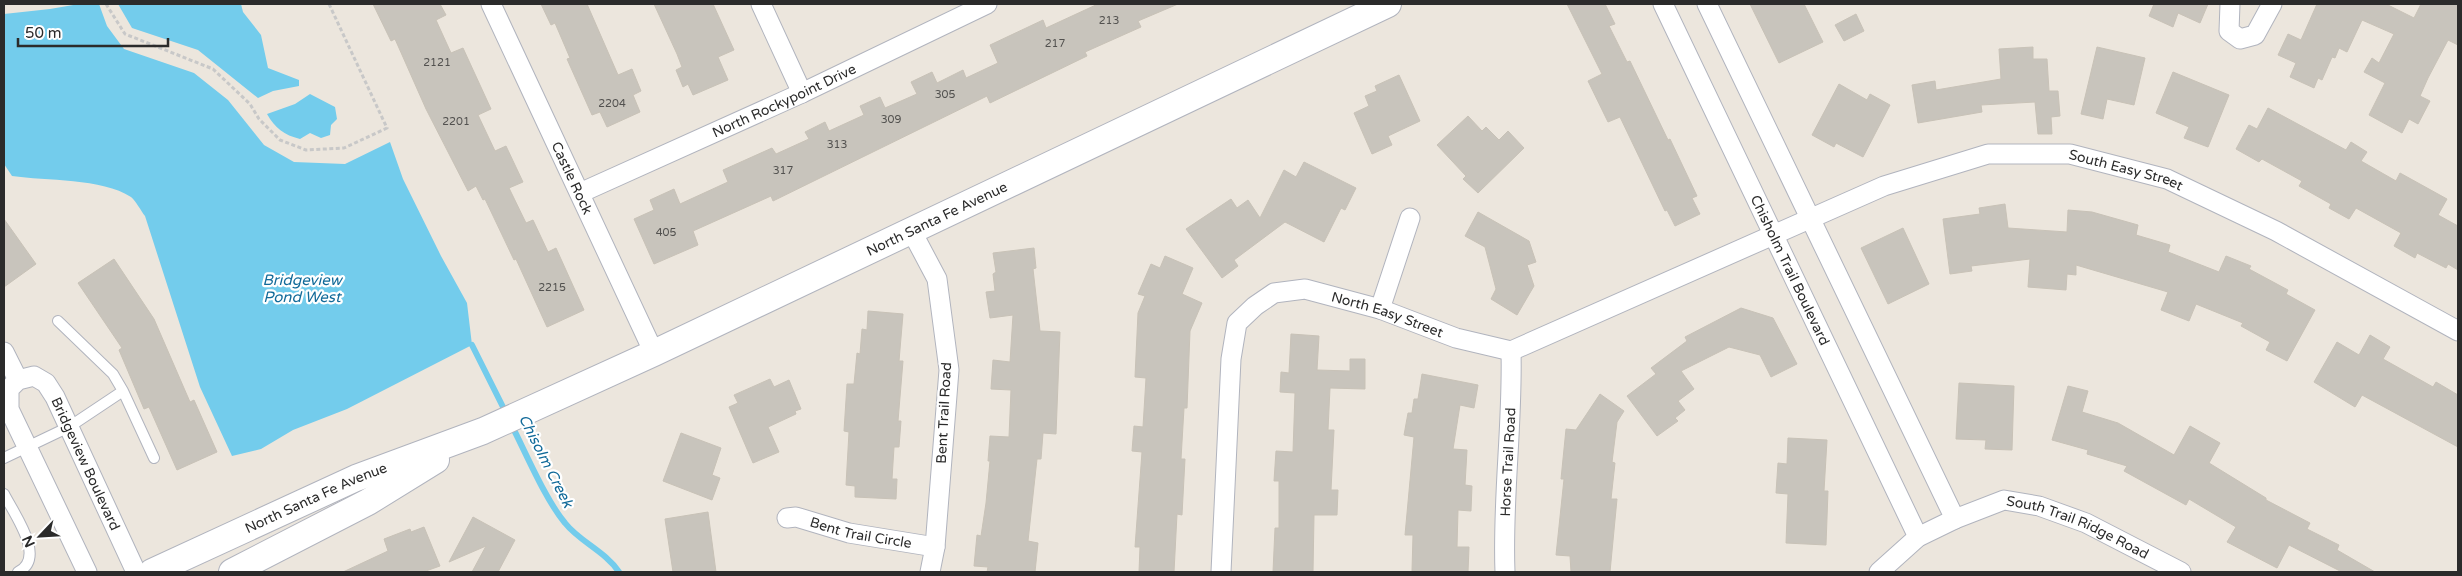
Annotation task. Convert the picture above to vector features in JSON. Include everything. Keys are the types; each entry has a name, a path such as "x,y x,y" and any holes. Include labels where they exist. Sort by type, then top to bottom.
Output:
{"main road":[{"name":"North Santa Fe Avenue","path":"152,572 356,478 484,431 654,353 1377,6"},
{"name":"North Santa Fe Avenue","path":"232,572 368,502 484,431"}],"street":[{"name":"Castle Rock","path":"491,4 654,353"},
{"path":"761,4 802,93"},
{"name":"North Rockypoint Drive","path":"580,193 802,93 986,4"},
{"name":"Chisholm Trail Boulevard","path":"1663,4 1772,236 1918,537"},
{"path":"1707,4 1955,519"},
{"path":"2230,4 2229,31 2240,39 2255,35 2272,4"},
{"name":"South Easy Street","path":"1772,236 1884,186 1988,154 2070,154 2167,179 2276,231 2458,331"},
{"path":"1380,309 1410,218"},
{"name":"Bent Trail Road","path":"911,230 937,279 950,370 935,547 930,572"},
{"path":"1511,351 1772,236"},
{"name":"North Easy Street","path":"1221,572 1231,359 1237,323 1255,306 1274,293 1305,289 1380,309 1456,338 1511,351"},
{"name":"Horse Trail Road","path":"1505,572 1503,527 1512,396 1511,351"},
{"path":"4,352 18,380 9,389 9,409 87,572"},
{"name":"Bridgeview Boulevard","path":"18,380 34,376 46,383 55,397 136,572"},
{"name":"South Trail Ridge Road","path":"1879,572 1918,537 1955,519 2004,500 2040,506 2086,524 2181,572"},
{"name":"Bent Trail Circle","path":"787,518 796,517 849,533 935,547"}],"lane":[{"path":"58,321 113,374 123,391 154,458"},
{"path":"4,458 69,427 123,391"},
{"path":"4,494 31,549 30,559 26,568 18,572"}],"path":[{"path":"106,4 124,34 213,69 250,104 259,119 280,140 306,150 344,148 387,128 329,4"}],"water":[{"name":"Bridgeview Pond West","path":"79,4 99,4 107,26 124,49 194,73 228,100 264,145 294,162 345,164 390,142 403,179 441,256 467,303 472,345 347,409 293,430 261,449 232,456 200,387 145,216 135,201 119,191 105,186 73,181 12,176 4,164 4,14"},
{"path":"118,4 241,4 243,12 261,35 268,68 299,80 299,86 273,91 258,98 198,50 132,28"},
{"path":"310,94 335,107 337,119 331,125 330,135 321,138 310,133 300,139 294,137 280,130 267,114 295,104"}],"building":[{"path":"373,4 440,4 446,15 436,20 451,53 463,48 491,109 478,115 495,151 506,146 523,182 509,188 526,223 533,220 548,252 556,248 584,310 547,327 516,259 514,260 485,199 483,200 476,186 468,191 426,109 395,39 391,41"},
{"path":"541,4 587,4 618,75 632,69 641,91 633,95 640,112 607,127 600,112 592,115 567,59 570,58 555,23 551,25"},
{"path":"654,4 713,4 734,50 718,57 728,80 693,95 688,84 683,87 676,70 682,67"},
{"path":"1098,4 1178,4 1138,21 1141,27 1085,52 1087,56 990,103 987,96 773,201 771,196 693,231 698,245 654,264 634,219 654,210 650,200 674,189 680,204 728,182 723,170 772,148 776,154 809,139 805,132 825,122 829,131 864,115 860,106 880,97 885,108 917,94 911,82 932,72 937,83 963,70 966,78 998,63 990,45 1043,20 1046,28"},
{"path":"1567,4 1605,4 1615,24 1609,26 1627,62 1630,61 1668,140 1670,139 1697,196 1692,198 1700,214 1675,226 1667,210 1665,211 1620,117 1608,122 1588,81 1602,74"},
{"path":"1750,4 1804,4 1823,42 1779,63"},
{"path":"2154,4 2208,4 2200,23 2178,13 2173,27 2149,16"},
{"path":"2317,4 2386,4 2414,18 2421,4 2458,4 2458,45 2448,40 2428,78 2420,96 2430,101 2418,124 2409,119 2402,133 2369,115 2385,83 2364,72 2372,58 2379,63 2394,34 2362,20 2347,52 2339,48 2335,58 2332,57 2322,80 2318,78 2314,88 2290,77 2296,63 2278,55 2288,34 2301,40"},
{"path":"1856,14 1864,31 1844,41 1835,25"},
{"path":"2033,47 2033,59 2047,59 2049,91 2058,91 2060,116 2051,117 2052,134 2038,134 2035,102 1981,105 1982,112 1918,123 1912,85 1935,81 1936,90 2001,79 1999,49"},
{"path":"2097,47 2145,58 2134,105 2107,99 2103,119 2081,114"},
{"path":"2173,72 2229,95 2208,147 2184,138 2189,127 2156,113"},
{"path":"1399,75 1420,121 1388,136 1392,145 1372,154 1354,113 1369,106 1365,96 1377,91 1375,86"},
{"path":"1839,84 1867,100 1870,94 1890,105 1863,157 1836,143 1834,147 1812,135"},
{"path":"2268,108 2346,150 2351,142 2367,152 2361,161 2396,181 2400,173 2447,199 2438,215 2458,226 2458,270 2448,264 2446,268 2417,253 2415,258 2394,246 2401,233 2356,208 2349,219 2329,208 2331,204 2299,186 2302,181 2262,159 2259,162 2236,149 2249,125 2257,129"},
{"path":"1468,116 1482,131 1486,127 1499,140 1508,131 1524,148 1478,193 1463,179 1466,176 1437,145"},
{"path":"1304,162 1356,188 1345,210 1341,208 1324,242 1285,222 1234,260 1238,266 1222,278 1186,229 1231,199 1237,208 1248,200 1260,218 1284,170 1296,177"},
{"path":"2005,204 2008,228 2067,232 2068,210 2092,212 2138,225 2136,235 2170,245 2168,252 2219,272 2226,256 2251,266 2249,269 2288,290 2286,294 2315,310 2287,361 2266,350 2270,342 2241,326 2243,323 2196,304 2189,321 2161,310 2168,292 2076,265 2076,275 2067,274 2066,290 2028,287 2030,259 1971,266 1972,271 1950,274 1943,219 1980,214 1979,208"},
{"path":"1478,212 1529,241 1536,262 1527,265 1534,286 1517,315 1491,299 1496,289 1485,247 1465,236"},
{"path":"4,219 36,264 4,287"},
{"path":"1903,228 1929,284 1888,304 1861,248"},
{"path":"1034,248 1036,268 1033,269 1040,331 1060,332 1056,434 1043,433 1041,459 1037,459 1028,541 1038,543 1035,572 987,572 988,567 974,566 977,535 981,536 986,503 990,436 1009,437 1011,390 991,389 993,360 1010,362 1013,315 990,318 986,292 995,291 993,274 996,272 993,253"},
{"path":"1165,256 1193,268 1182,294 1202,303 1190,331 1187,408 1184,408 1181,459 1185,459 1182,515 1177,514 1174,572 1139,572 1140,547 1135,547 1142,452 1132,451 1134,426 1143,427 1146,378 1135,377 1138,313 1145,296 1138,294 1151,264 1160,268"},
{"path":"114,259 154,319 190,402 194,400 217,452 177,470 149,407 144,409 119,350 122,348 78,283"},
{"path":"1741,308 1773,318 1797,364 1771,377 1760,355 1729,347 1681,371 1694,389 1678,401 1685,410 1675,418 1678,421 1657,436 1627,396 1656,374 1651,368 1687,341 1685,337"},
{"path":"868,311 903,314 899,361 903,361 898,421 901,421 899,447 894,447 892,479 897,479 896,499 855,497 855,486 846,485 849,432 844,431 847,384 854,384 857,353 860,354 862,329 867,330"},
{"path":"1291,334 1319,336 1317,370 1350,371 1350,359 1365,359 1365,389 1330,388 1328,430 1334,430 1331,490 1338,490 1337,515 1314,515 1313,572 1273,572 1275,528 1279,528 1279,481 1274,481 1276,451 1293,452 1295,393 1280,392 1281,372 1289,373"},
{"path":"2370,335 2390,347 2383,359 2433,387 2436,382 2458,395 2458,447 2362,395 2355,407 2314,382 2337,342 2359,355"},
{"path":"1422,374 1478,385 1474,408 1460,405 1453,449 1467,450 1465,485 1472,486 1471,511 1458,510 1457,547 1469,547 1468,572 1412,571 1413,535 1405,535 1414,437 1404,435 1408,413 1412,413 1414,399 1418,399"},
{"path":"770,379 774,387 789,380 801,409 795,411 796,414 768,427 779,452 753,463 729,407 738,403 734,395"},
{"path":"1959,383 2014,386 2012,450 1985,449 1986,440 1956,439"},
{"path":"2068,386 2088,391 2082,412 2118,423 2174,455 2190,426 2220,443 2209,463 2266,498 2266,500 2310,523 2307,529 2339,545 2337,550 2375,572 2342,572 2289,545 2277,568 2227,542 2236,527 2189,499 2186,505 2124,471 2127,466 2087,454 2088,450 2052,440"},
{"path":"1600,394 1624,411 1617,422 1612,462 1615,463 1611,499 1617,499 1610,572 1571,572 1570,556 1556,555 1564,479 1561,479 1566,429 1576,430"},
{"path":"681,433 721,448 712,475 720,478 712,500 663,481"},
{"path":"1788,438 1827,440 1824,491 1828,491 1826,545 1786,543 1788,494 1776,493 1778,463 1787,464"},
{"path":"708,512 716,572 673,572 665,519"},
{"path":"473,517 515,540 498,572 472,572 486,546 449,562"},
{"path":"424,527 440,566 423,572 343,572 388,551 384,539 410,529 411,532"}],"waterway":[{"name":"Chisolm Creek","path":"472,345 506,413"},
{"name":"Chisolm Creek","path":"511,424 543,489 565,523 578,536 607,558 619,572"}]}
